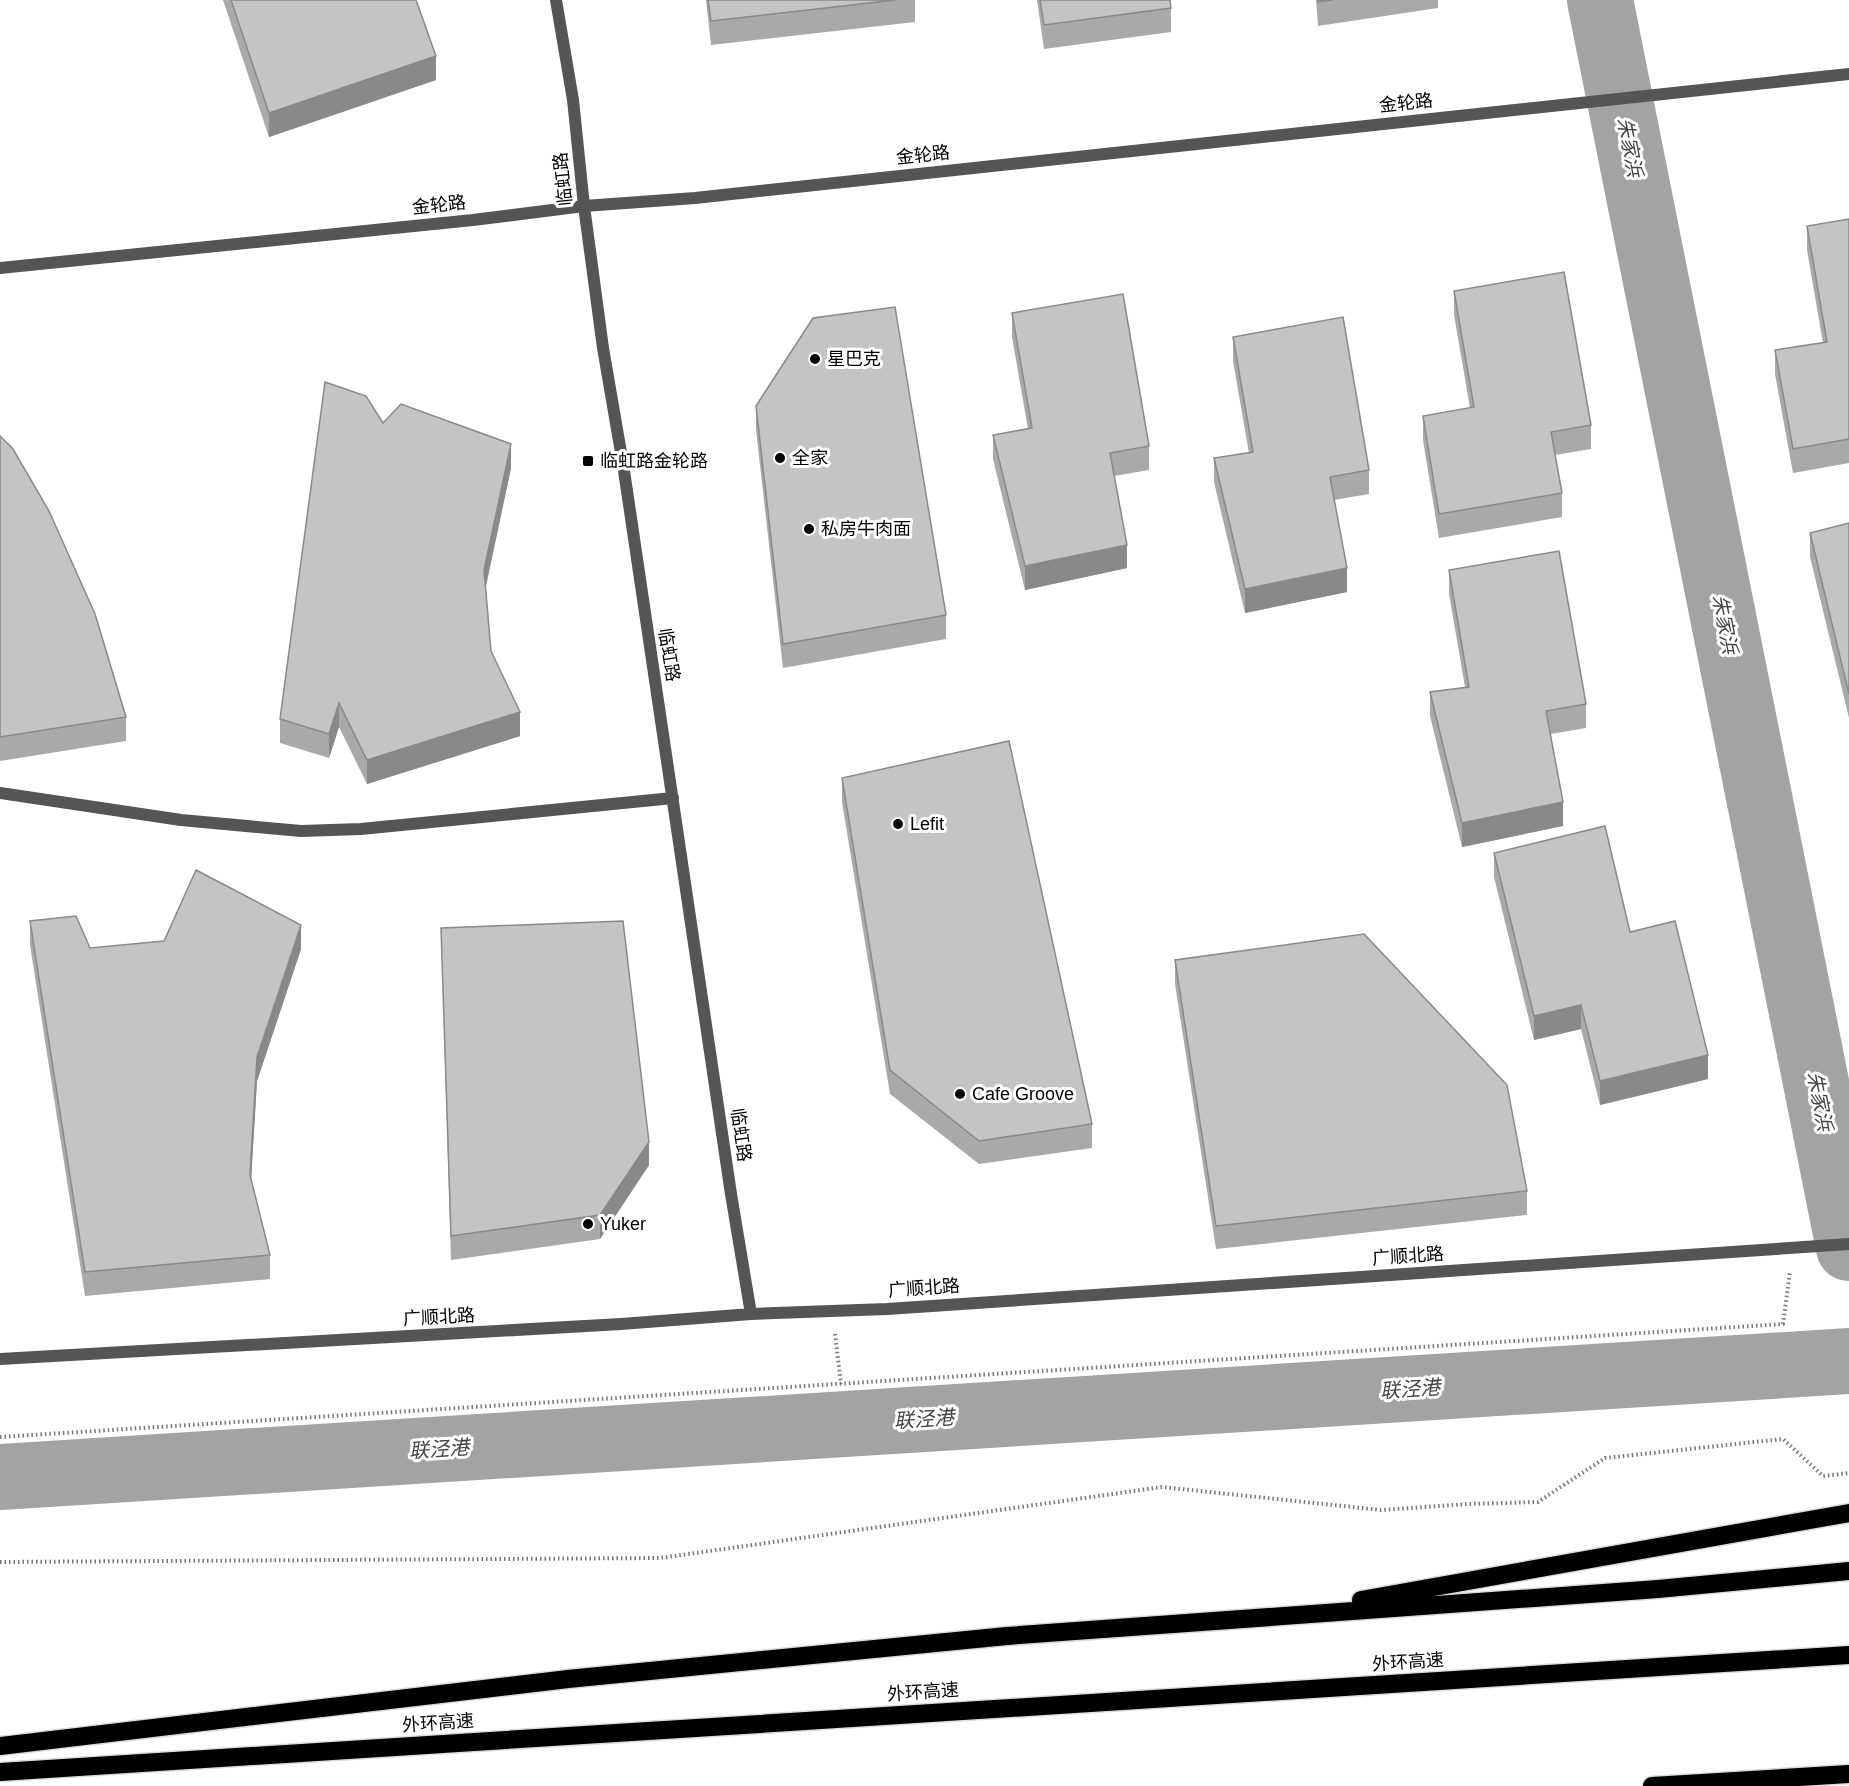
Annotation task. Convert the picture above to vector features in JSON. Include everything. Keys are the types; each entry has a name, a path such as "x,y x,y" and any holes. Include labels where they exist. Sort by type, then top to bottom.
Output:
{"highway":[{"path":"1266,1617 1849,1513"},
{"path":"0,1746 568,1679 1007,1636 1658,1589 1849,1571"},
{"name":"外环高速","path":"0,1772 1849,1655"},
{"path":"1652,1786 1849,1774"}],"street":[{"name":"临虹路","path":"556,0 573,100 584,206 603,348 623,464 751,1314"},
{"name":"金轮路","path":"0,268 450,223 584,206 695,198 1849,74"},
{"path":"0,793 181,820 301,831 361,829 673,798"},
{"name":"广顺北路","path":"0,1359 621,1324 751,1314 887,1309 1849,1244"}],"path":[{"path":"0,1437 1783,1324 1793,1248"},
{"path":"832,1311 841,1384"},
{"path":"0,1562 660,1558 1162,1487 1381,1510 1538,1502 1605,1458 1783,1439 1823,1476 1849,1473"}],"building":[{"path":"231,0 416,0 436,56 269,113"},
{"path":"708,0 895,0 711,21"},
{"path":"1040,0 1170,0 1171,8 1044,25"},
{"path":"1849,219 1849,439 1793,449 1775,350 1827,342 1807,226"},
{"path":"1564,272 1591,425 1551,432 1562,493 1439,514 1423,416 1474,407 1454,291"},
{"path":"1123,294 1149,446 1110,453 1127,545 1025,566 993,435 1032,428 1012,313"},
{"path":"895,307 946,615 783,644 756,406 813,318"},
{"path":"1343,317 1369,470 1330,477 1347,568 1245,589 1214,458 1253,452 1233,337"},
{"path":"325,382 366,396 383,423 401,404 511,444 484,570 491,651 520,712 367,760 339,703 329,734 280,719"},
{"path":"0,436 13,449 49,511 95,614 126,717 0,737"},
{"path":"1849,523 1849,694 1810,533"},
{"path":"1559,551 1586,704 1546,711 1563,802 1462,823 1430,692 1469,687 1449,570"},
{"path":"1009,741 1092,1124 979,1141 890,1070 842,778"},
{"path":"1605,826 1630,932 1675,921 1708,1055 1600,1081 1581,1005 1534,1016 1494,853"},
{"path":"196,870 301,925 257,1057 250,1175 270,1255 85,1272 30,921 76,916 90,948 164,941"},
{"path":"623,921 649,1142 600,1215 451,1236 441,928"},
{"path":"1364,934 1507,1085 1527,1191 1216,1226 1175,960"}],"waterway":[{"name":"朱家浜","path":"1600,0 1849,1248"},
{"name":"联泾港","path":"0,1477 1849,1361"}],"place":[{"name":"星巴克","path":"815,359"},
{"name":"全家","path":"780,458"},
{"name":"临虹路金轮路","path":"588,461"},
{"name":"私房牛肉面","path":"809,529"},
{"name":"Lefit","path":"898,824"},
{"name":"Cafe Groove","path":"960,1094"},
{"name":"Yuker","path":"588,1224"}]}
